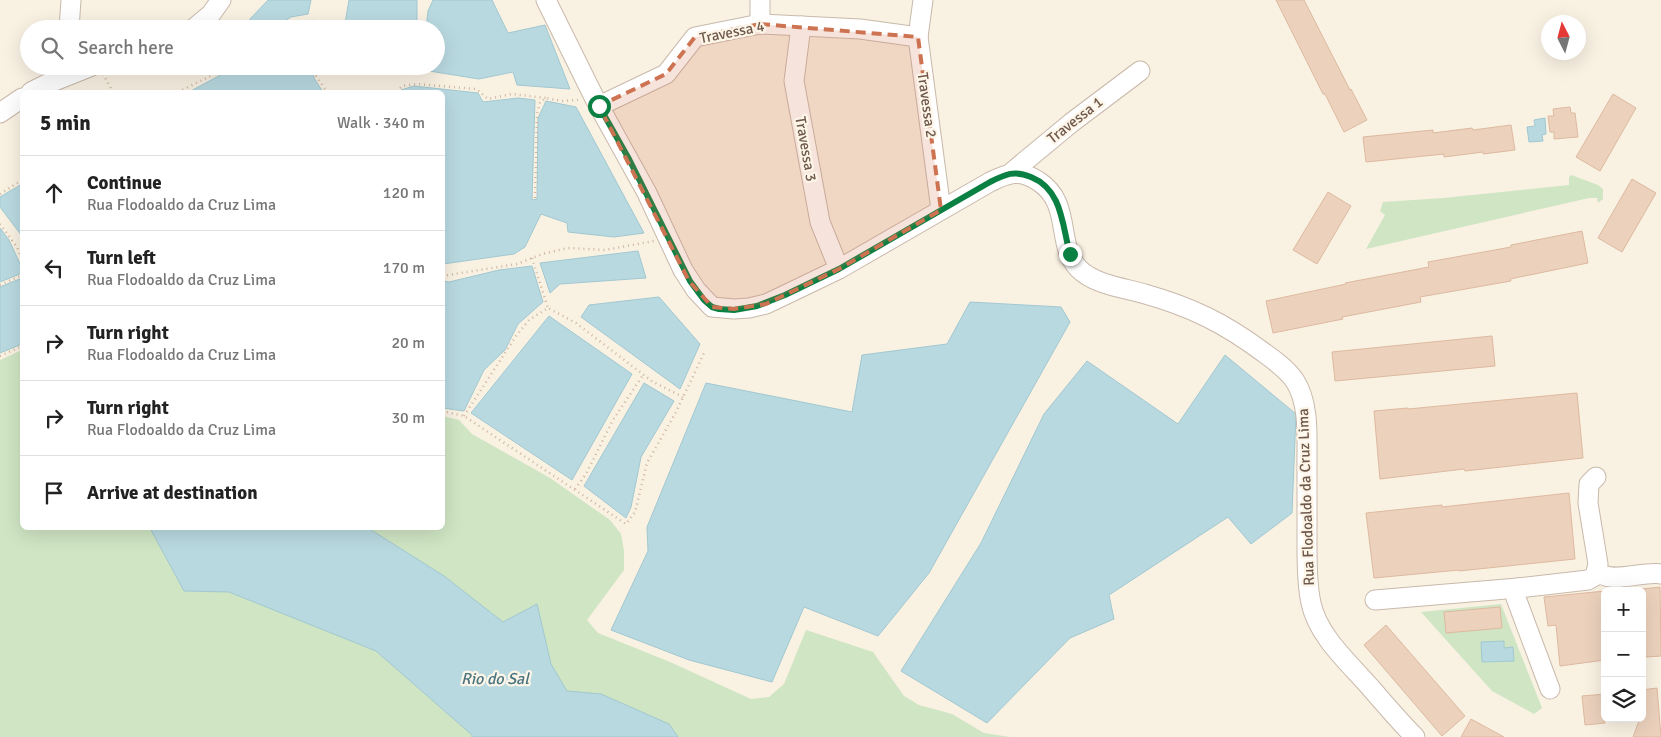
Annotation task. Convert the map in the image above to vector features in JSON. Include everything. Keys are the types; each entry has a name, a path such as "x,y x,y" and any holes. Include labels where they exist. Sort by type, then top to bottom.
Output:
{"street":[{"path":"70,20 71,0"},
{"path":"204,20 211,14 221,0"},
{"path":"546,0 597,103 629,159 690,281 712,307 719,309 749,308 766,304 839,269 990,182 1012,172"},
{"path":"760,0 760,24"},
{"name":"Travessa 2","path":"923,0 918,37 941,210"},
{"name":"Travessa 4","path":"597,103 666,74 695,37 760,24 860,29 918,37"},
{"name":"Travessa 3","path":"801,26 794,81 820,222 839,269"},
{"name":"Travessa 1","path":"1012,172 1071,123 1140,71"},
{"path":"35,90 62,75"},
{"path":"0,113 20,99"},
{"name":"Rua Flodoaldo da Cruz Lima","path":"1012,172 1035,179 1052,192 1061,213 1070,254 1082,272 1103,282 1173,302 1198,312 1232,331 1260,350 1285,370 1296,384 1305,411 1307,572 1311,602 1315,615 1335,648 1415,737"},
{"path":"1375,600 1588,580 1595,576 1598,564 1588,503 1589,484 1596,477"},
{"path":"1597,570 1606,577 1649,573 1661,574"},
{"path":"1518,588 1516,598 1550,689"}],"path":[{"path":"104,75 112,90"},
{"path":"182,90 214,75"},
{"path":"316,75 325,90"},
{"path":"399,90 402,86 416,84 476,89 488,99 512,94 562,101 597,103"},
{"path":"535,198 537,114 540,102 546,98"},
{"path":"0,194 20,181"},
{"path":"0,224 20,255"},
{"path":"445,276 517,264 568,248 605,250 668,238"},
{"path":"532,258 548,308 576,323 653,382 682,397"},
{"path":"0,285 20,276"},
{"path":"464,416 516,336 529,320 548,308"},
{"path":"0,356 20,347"},
{"path":"445,411 464,416 626,524 635,512 647,463 704,353"},
{"path":"574,490 586,474 613,420 643,375"}],"highlighted area":[{"path":"760,24 918,37 941,210 839,269 766,304 734,309 712,307 689,281 599,106 666,74 695,37"}],"green space":[{"path":"1571,175 1598,185 1603,189 1603,199 1598,203 1597,198 1589,198 1366,249 1385,215 1380,211 1383,202 1569,185 1569,177"},
{"path":"20,351 20,530 445,530 445,416 459,420 472,434 550,478 610,520 621,534 624,551 624,570 587,620 598,633 670,662 751,699 769,697 784,684 806,630 873,652 904,696 919,705 952,714 984,733 1010,737 0,737 0,360"},
{"path":"1501,604 1542,708 1534,714 1492,691 1421,612"}],"water":[{"path":"268,0 311,0 308,14 291,17 286,20 250,19"},
{"path":"349,0 417,0 417,20 346,20"},
{"path":"433,0 492,0 508,33 545,25 570,89 517,85 513,72 479,79 445,74 445,20 427,20 428,11"},
{"path":"220,75 313,75 322,90 193,90"},
{"path":"414,86 478,93 483,102 518,98 535,100 532,200 537,199 538,118 546,101 576,107 644,233 614,237 568,232 567,223 541,214 525,247 514,254 445,264 445,90 401,90"},
{"path":"1545,118 1546,134 1542,135 1543,141 1529,142 1527,127 1535,126 1534,120"},
{"path":"20,185 20,233 0,207 0,197"},
{"path":"0,228 9,240 20,264 20,274 0,282"},
{"path":"638,251 646,278 560,284 550,293 540,263"},
{"path":"532,266 543,302 518,324 505,350 484,370 464,411 445,408 445,281 499,270"},
{"path":"20,279 20,345 0,353 0,287"},
{"path":"659,297 700,344 680,389 581,317 589,305"},
{"path":"970,302 1061,307 1070,322 929,573 878,636 804,607 772,682 689,660 611,630 648,551 647,527 706,383 852,412 862,355 947,344"},
{"path":"549,316 632,374 572,480 471,413"},
{"path":"1225,355 1296,414 1292,513 1251,544 1228,517 1109,595 1114,619 1070,638 987,723 901,671 981,543 1044,414 1087,361 1178,424"},
{"path":"644,383 674,401 641,457 631,507 626,518 584,486"},
{"name":"Rio do Sal","path":"151,530 371,530 444,576 503,622 537,604 551,664 567,691 601,694 669,724 678,737 472,737 376,651 229,592 184,591"},
{"path":"1504,641 1504,648 1513,647 1514,661 1482,662 1481,642"}],"building":[{"path":"1276,0 1304,0 1367,120 1344,132"},
{"path":"1613,94 1636,108 1600,171 1576,157"},
{"path":"1570,107 1571,113 1575,113 1578,137 1554,139 1554,132 1550,132 1548,116 1554,116 1553,109"},
{"path":"1511,125 1515,150 1444,157 1444,154 1366,162 1363,137 1433,130 1433,133 1472,128 1473,130"},
{"path":"1632,179 1656,193 1622,252 1598,238"},
{"path":"1328,192 1351,206 1317,264 1293,250"},
{"path":"1582,231 1588,263 1510,279 1511,281 1420,297 1421,302 1342,317 1343,319 1273,333 1266,301 1429,267 1428,262 1511,247 1511,245"},
{"path":"1492,336 1495,366 1335,381 1332,352"},
{"path":"1577,393 1583,458 1380,479 1374,411"},
{"path":"1569,493 1575,559 1374,578 1366,513"},
{"path":"1660,587 1661,656 1646,657 1646,589"},
{"path":"1601,591 1601,661 1560,666 1556,625 1548,626 1544,597"},
{"path":"1500,607 1502,628 1446,633 1444,612"},
{"path":"1386,625 1465,716 1442,736 1364,645"},
{"path":"1657,688 1661,737 1633,737 1639,722 1646,722 1646,689"},
{"path":"1601,694 1601,722 1605,723 1585,725 1582,696"},
{"path":"1471,719 1504,737 1461,737"}],"route":[{"path":"599,106 629,159 690,281 704,300 712,307 734,310 766,304 839,269 990,182 1012,172 1035,179 1052,192 1061,213 1070,254"}]}
